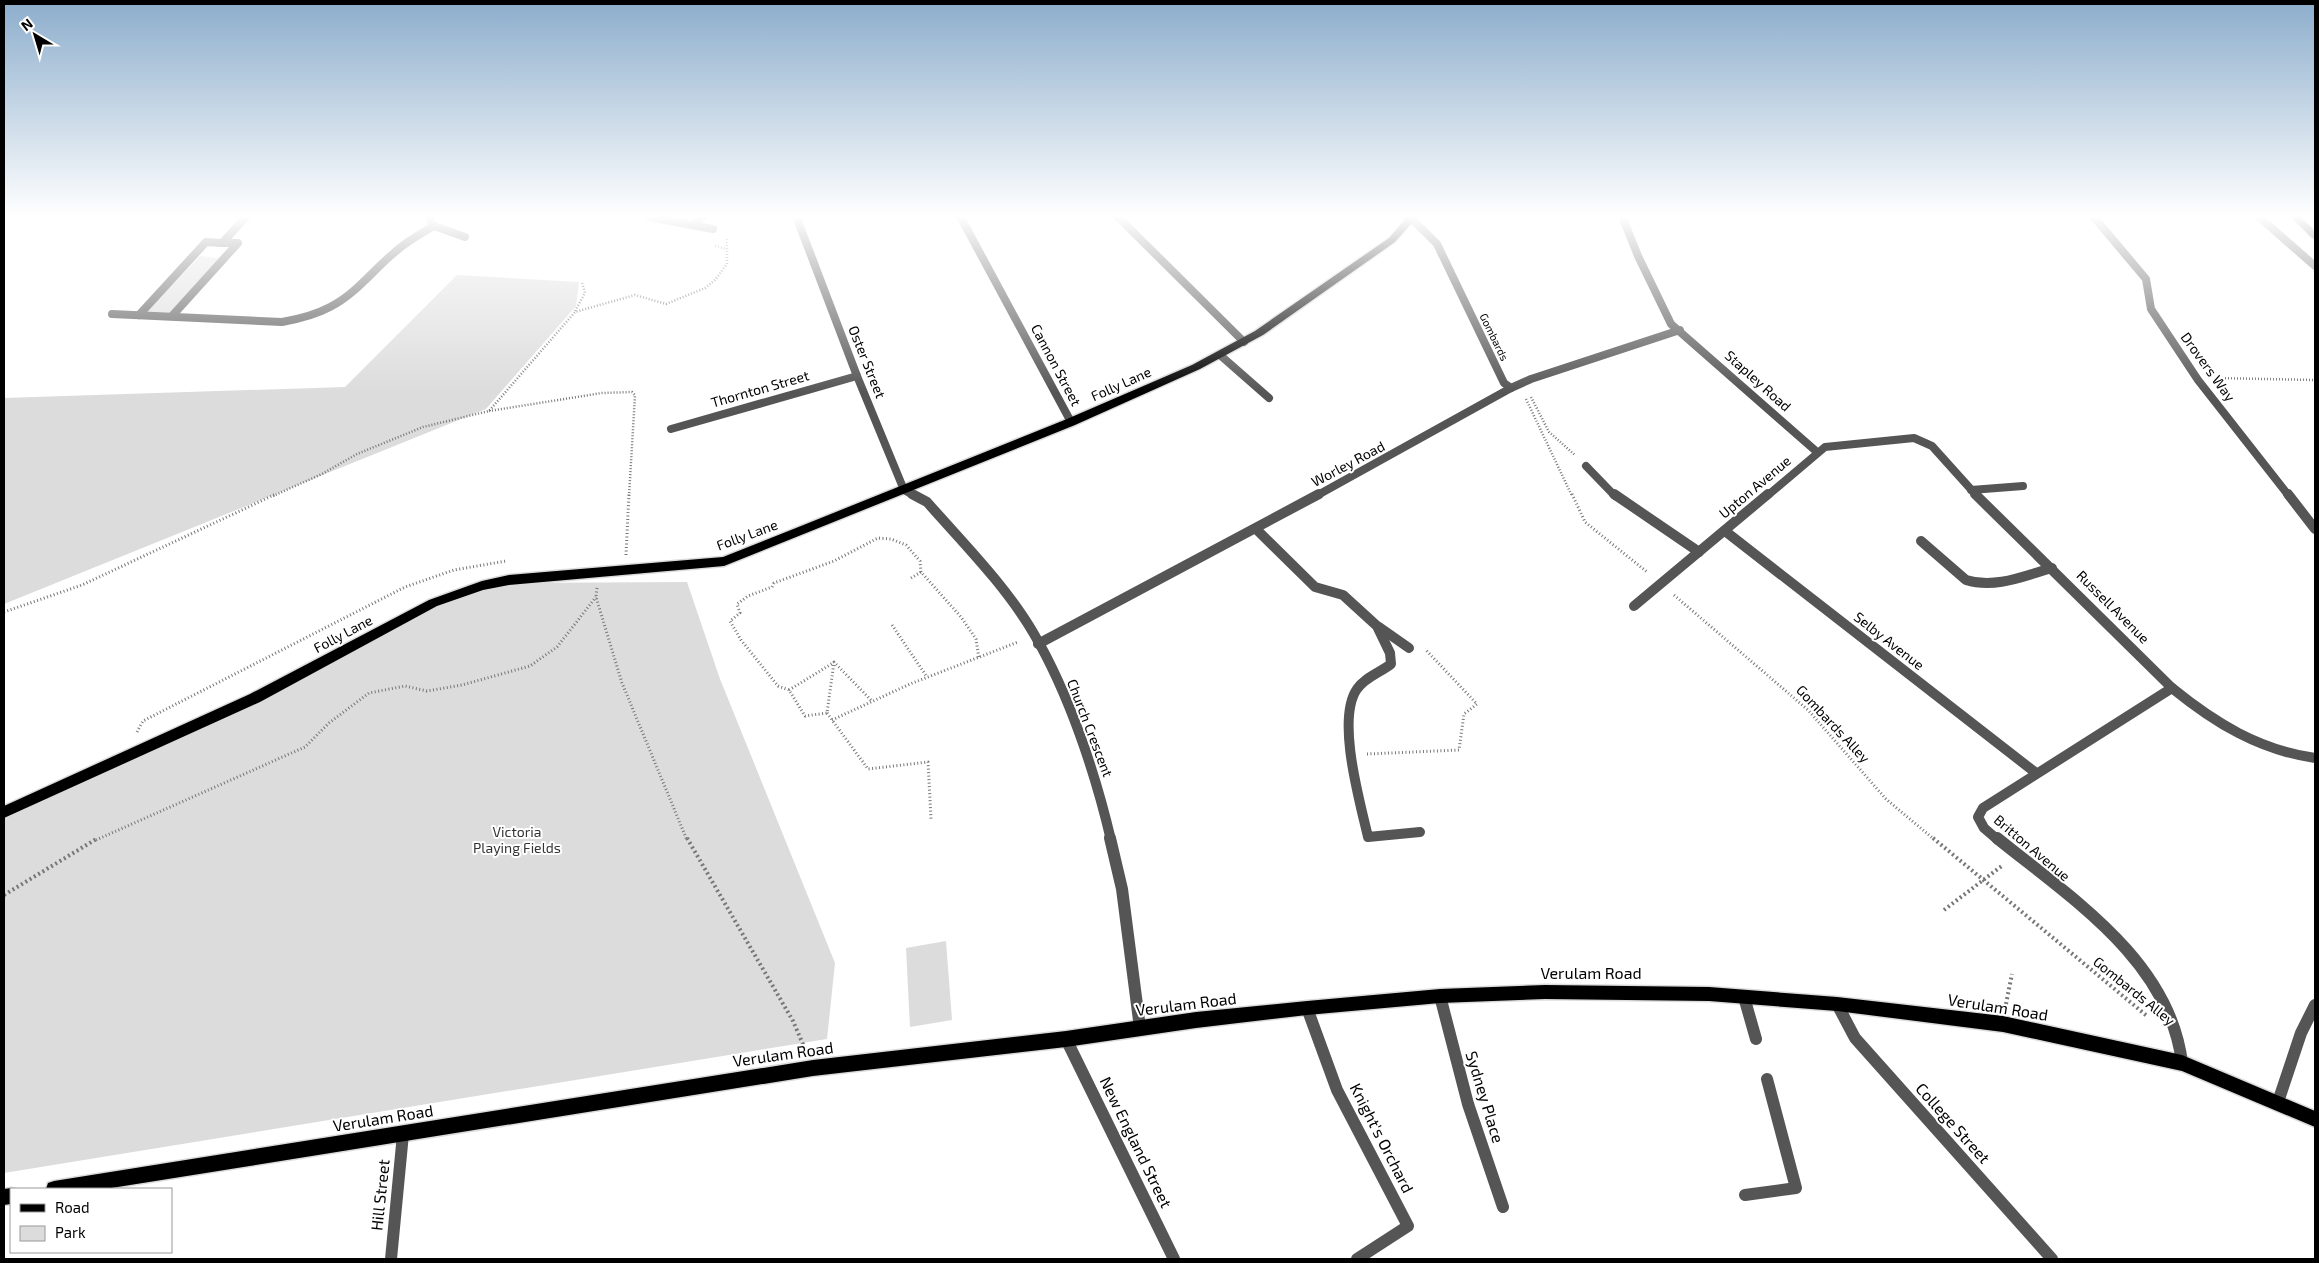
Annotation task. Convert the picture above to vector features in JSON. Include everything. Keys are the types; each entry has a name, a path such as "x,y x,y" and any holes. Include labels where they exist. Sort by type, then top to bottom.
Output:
{"main road":[{"name":"Folly Lane","path":"4,812 255,698 434,603 482,586 509,580 724,560 904,490 1071,422 1220,355 1244,342 1341,275"},
{"name":"Verulam Road","path":"60,1188 813,1068 1066,1039 1307,1008 1440,996 1608,991 1744,996 1837,1004 2003,1024 2182,1062 2315,1119"}],"street":[{"path":"139,315 176,275"},
{"path":"172,316 209,275"},
{"path":"112,314 282,322 321,314 344,301 371,275"},
{"name":"Oster Street","path":"818,275 857,376 904,490"},
{"name":"Cannon Street","path":"992,275 1071,422"},
{"path":"1176,275 1244,342"},
{"name":"Gombards","path":"1452,275 1504,384 1511,388"},
{"name":"Stapley Road","path":"1647,275 1671,324 1817,452"},
{"name":"Drovers Way","path":"2143,275 2146,278 2151,309 2198,380 2315,529"},
{"name":"Worley Road","path":"1036,639 1256,529 1511,388 1532,379 1680,330"},
{"path":"1220,355 1269,398"},
{"name":"Thornton Street","path":"671,428 857,376"},
{"name":"Upton Avenue","path":"1634,606 1824,447 1914,438"},
{"name":"Russell Avenue","path":"1914,438 1932,446 1971,490 2172,688 2203,714 2233,732 2264,746 2315,758"},
{"path":"1586,466 1598,481 1612,493 1699,552"},
{"path":"1971,490 2023,486"},
{"name":"Church Crescent","path":"904,490 927,502 996,582 1036,639 1077,730 1104,810 1122,889 1140,1028"},
{"path":"1256,529 1315,587 1343,595 1377,626 1409,648"},
{"name":"Selby Avenue","path":"1725,531 2036,773"},
{"path":"1921,541 1966,580 1974,584 1987,585 2052,568"},
{"path":"1377,626 1390,653 1391,664 1357,688 1348,701 1347,717 1368,837 1420,832"},
{"name":"Britton Avenue","path":"2172,688 2036,773 1983,808 1979,813 1980,824 2093,919 2128,952 2159,992 2180,1043 2182,1062"},
{"name":"Sydney Place","path":"1440,996 1468,1104 1502,1207"},
{"path":"1744,996 1756,1039"},
{"name":"College Street","path":"1837,1004 1855,1038 2052,1259"},
{"path":"2278,1102 2301,1032 2315,1005"},
{"name":"Knight's Orchard","path":"1307,1008 1336,1090 1408,1226 1357,1259"},
{"name":"New England Street","path":"1066,1039 1174,1259"},
{"path":"1745,1194 1796,1188 1767,1079"},
{"name":"Hill Street","path":"391,1259 403,1134"}],"path":[{"path":"575,312 635,295 666,304 705,288 719,275"},
{"path":"489,411 575,312 585,293 582,282"},
{"path":"2198,380 2286,378 2315,380"},
{"path":"4,612 37,602 117,569 224,517 322,474 357,454 423,428 489,411 602,393 632,392 635,395 625,570"},
{"name":"Gombards Alley","path":"1586,466 1549,432 1528,393 1522,396 1526,398 1585,522 1660,583 1808,710 1886,799 2150,1018"},
{"path":"827,713 805,716 789,690 778,686 741,640 730,621 740,613 738,604 748,596 772,587 774,583 834,561 878,538 891,539 906,545 920,561 921,572 961,617 976,639 979,658"},
{"path":"121,760 143,721 405,587 442,572 483,563 523,560 539,577"},
{"path":"600,572 596,597 622,682 687,839 793,1021 813,1068"},
{"path":"910,578 921,572"},
{"path":"4,895 103,835 305,747 329,723 369,693 405,686 427,691 462,686 530,666 557,647 596,597"},
{"path":"892,625 928,677"},
{"path":"832,720 872,700 928,677 1036,639"},
{"path":"1352,754 1459,750 1464,714 1477,704 1426,649 1409,648"},
{"path":"789,690 834,662"},
{"path":"834,662 872,700"},
{"path":"834,662 827,713 868,769 928,762 931,819"},
{"path":"1944,910 2016,854"},
{"path":"2003,1024 2012,974"}],"green space":[{"path":"182,275 205,275 169,314 145,313"},
{"path":"457,275 579,282 576,306 486,409 4,604 4,398 345,387"},
{"name":"Victoria Playing Fields","path":"687,582 720,679 835,963 827,1039 4,1173 4,812 458,596 508,583"},
{"path":"946,941 952,1020 910,1027 906,948"}]}
